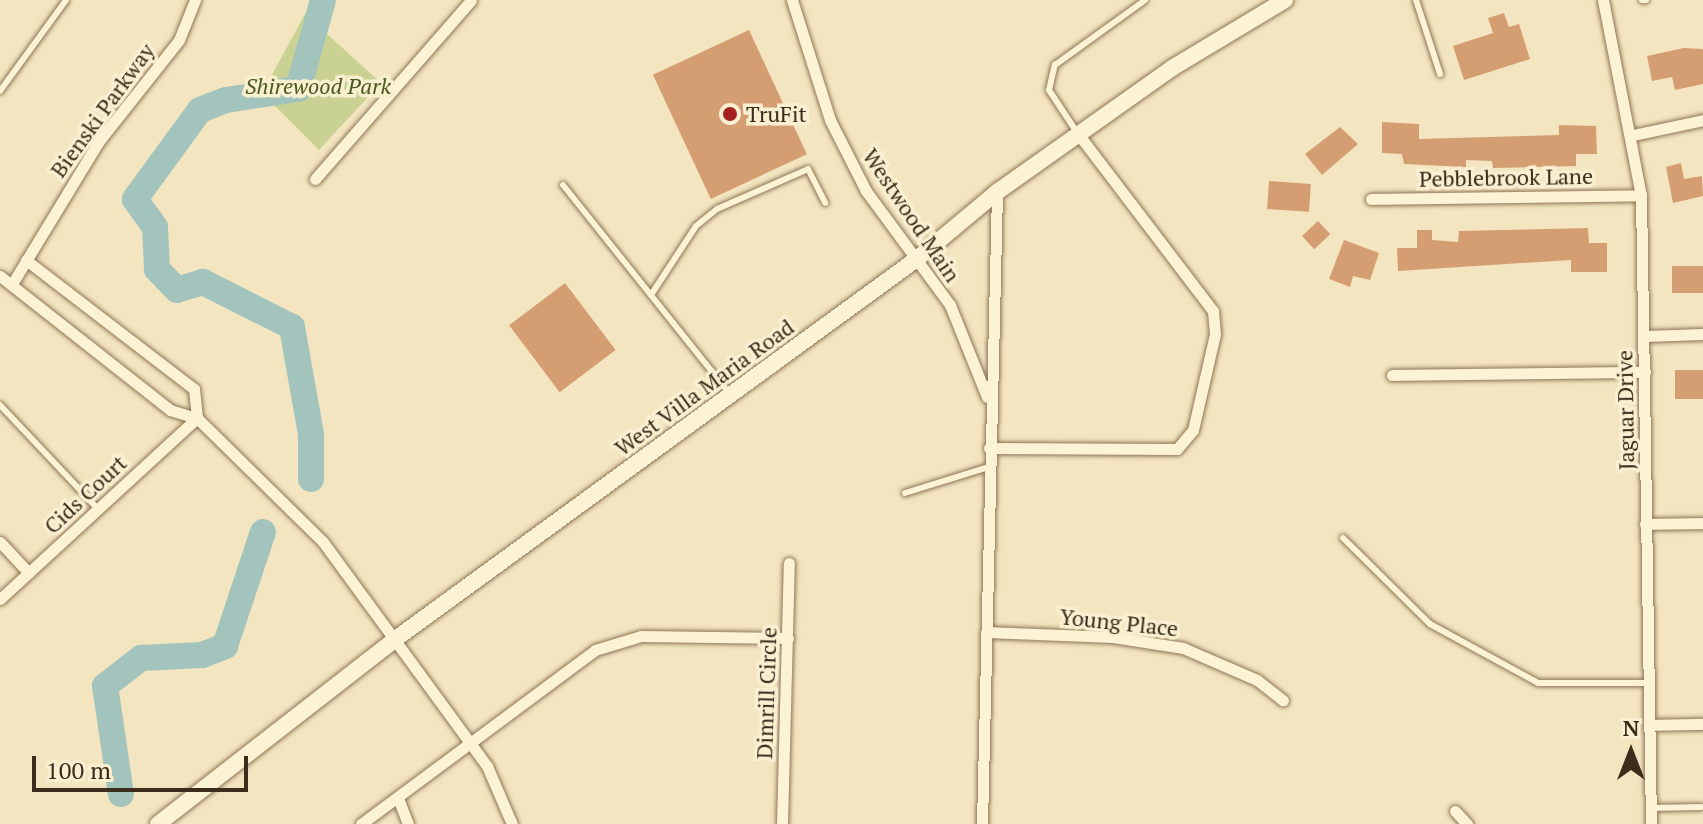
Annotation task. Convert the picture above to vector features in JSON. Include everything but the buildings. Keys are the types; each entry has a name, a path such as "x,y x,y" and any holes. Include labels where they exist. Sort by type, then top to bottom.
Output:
{"main road":[{"name":"West Villa Maria Road","path":"158,824 394,640 918,258 997,192 1228,31 1285,0"}],"street":[{"name":"Bienski Parkway","path":"12,284 99,141 179,40 195,0"},
{"path":"315,179 471,0"},
{"name":"Westwood Main","path":"792,0 819,98 835,132 866,191 918,258 963,333 990,405"},
{"name":"Jaguar Drive","path":"1603,0 1633,135 1641,195 1651,824"},
{"path":"1633,135 1703,120"},
{"path":"989,448 1177,449 1193,430 1215,334 1213,311 1078,134"},
{"name":"Westwood Main","path":"982,824 997,192"},
{"name":"Pebblebrook Lane","path":"1371,199 1641,195"},
{"path":"26,260 194,389 197,418"},
{"path":"0,276 170,410 197,418 323,542 487,766 512,824"},
{"path":"1644,336 1703,334"},
{"path":"1392,375 1645,372"},
{"name":"Cids Court","path":"0,599 197,418"},
{"path":"1645,524 1703,523"},
{"path":"0,542 29,573"},
{"name":"Dimrill Circle","path":"782,824 789,563"},
{"name":"Young Place","path":"986,632 1113,637 1183,648 1257,680 1283,700"},
{"path":"361,824 573,663 618,642 665,635 788,638"},
{"path":"1649,725 1703,724"},
{"path":"398,798 408,824"},
{"path":"1455,811 1467,824"}],"lane":[{"path":"0,91 66,0"},
{"path":"1078,134 1049,90 1055,65 1145,0"},
{"path":"1416,0 1440,74"},
{"path":"651,295 696,226 717,209 808,169 825,203"},
{"path":"563,185 730,394"},
{"path":"0,405 97,508"},
{"path":"905,493 989,467"},
{"path":"1343,538 1352,552 1430,624 1538,683 1648,683"},
{"path":"1650,808 1701,807"}],"green space":[{"name":"Shirewood Park","path":"305,14 381,83 319,150 262,93"}],"waterway":[{"path":"311,479 311,434 292,327 203,282 177,290 157,269 155,227 135,199 200,110 226,100 298,89 323,0"},
{"path":"121,794 105,686 141,658 202,655 225,646 263,532"}],"place":[{"name":"TruFit","path":"730,114"}]}
